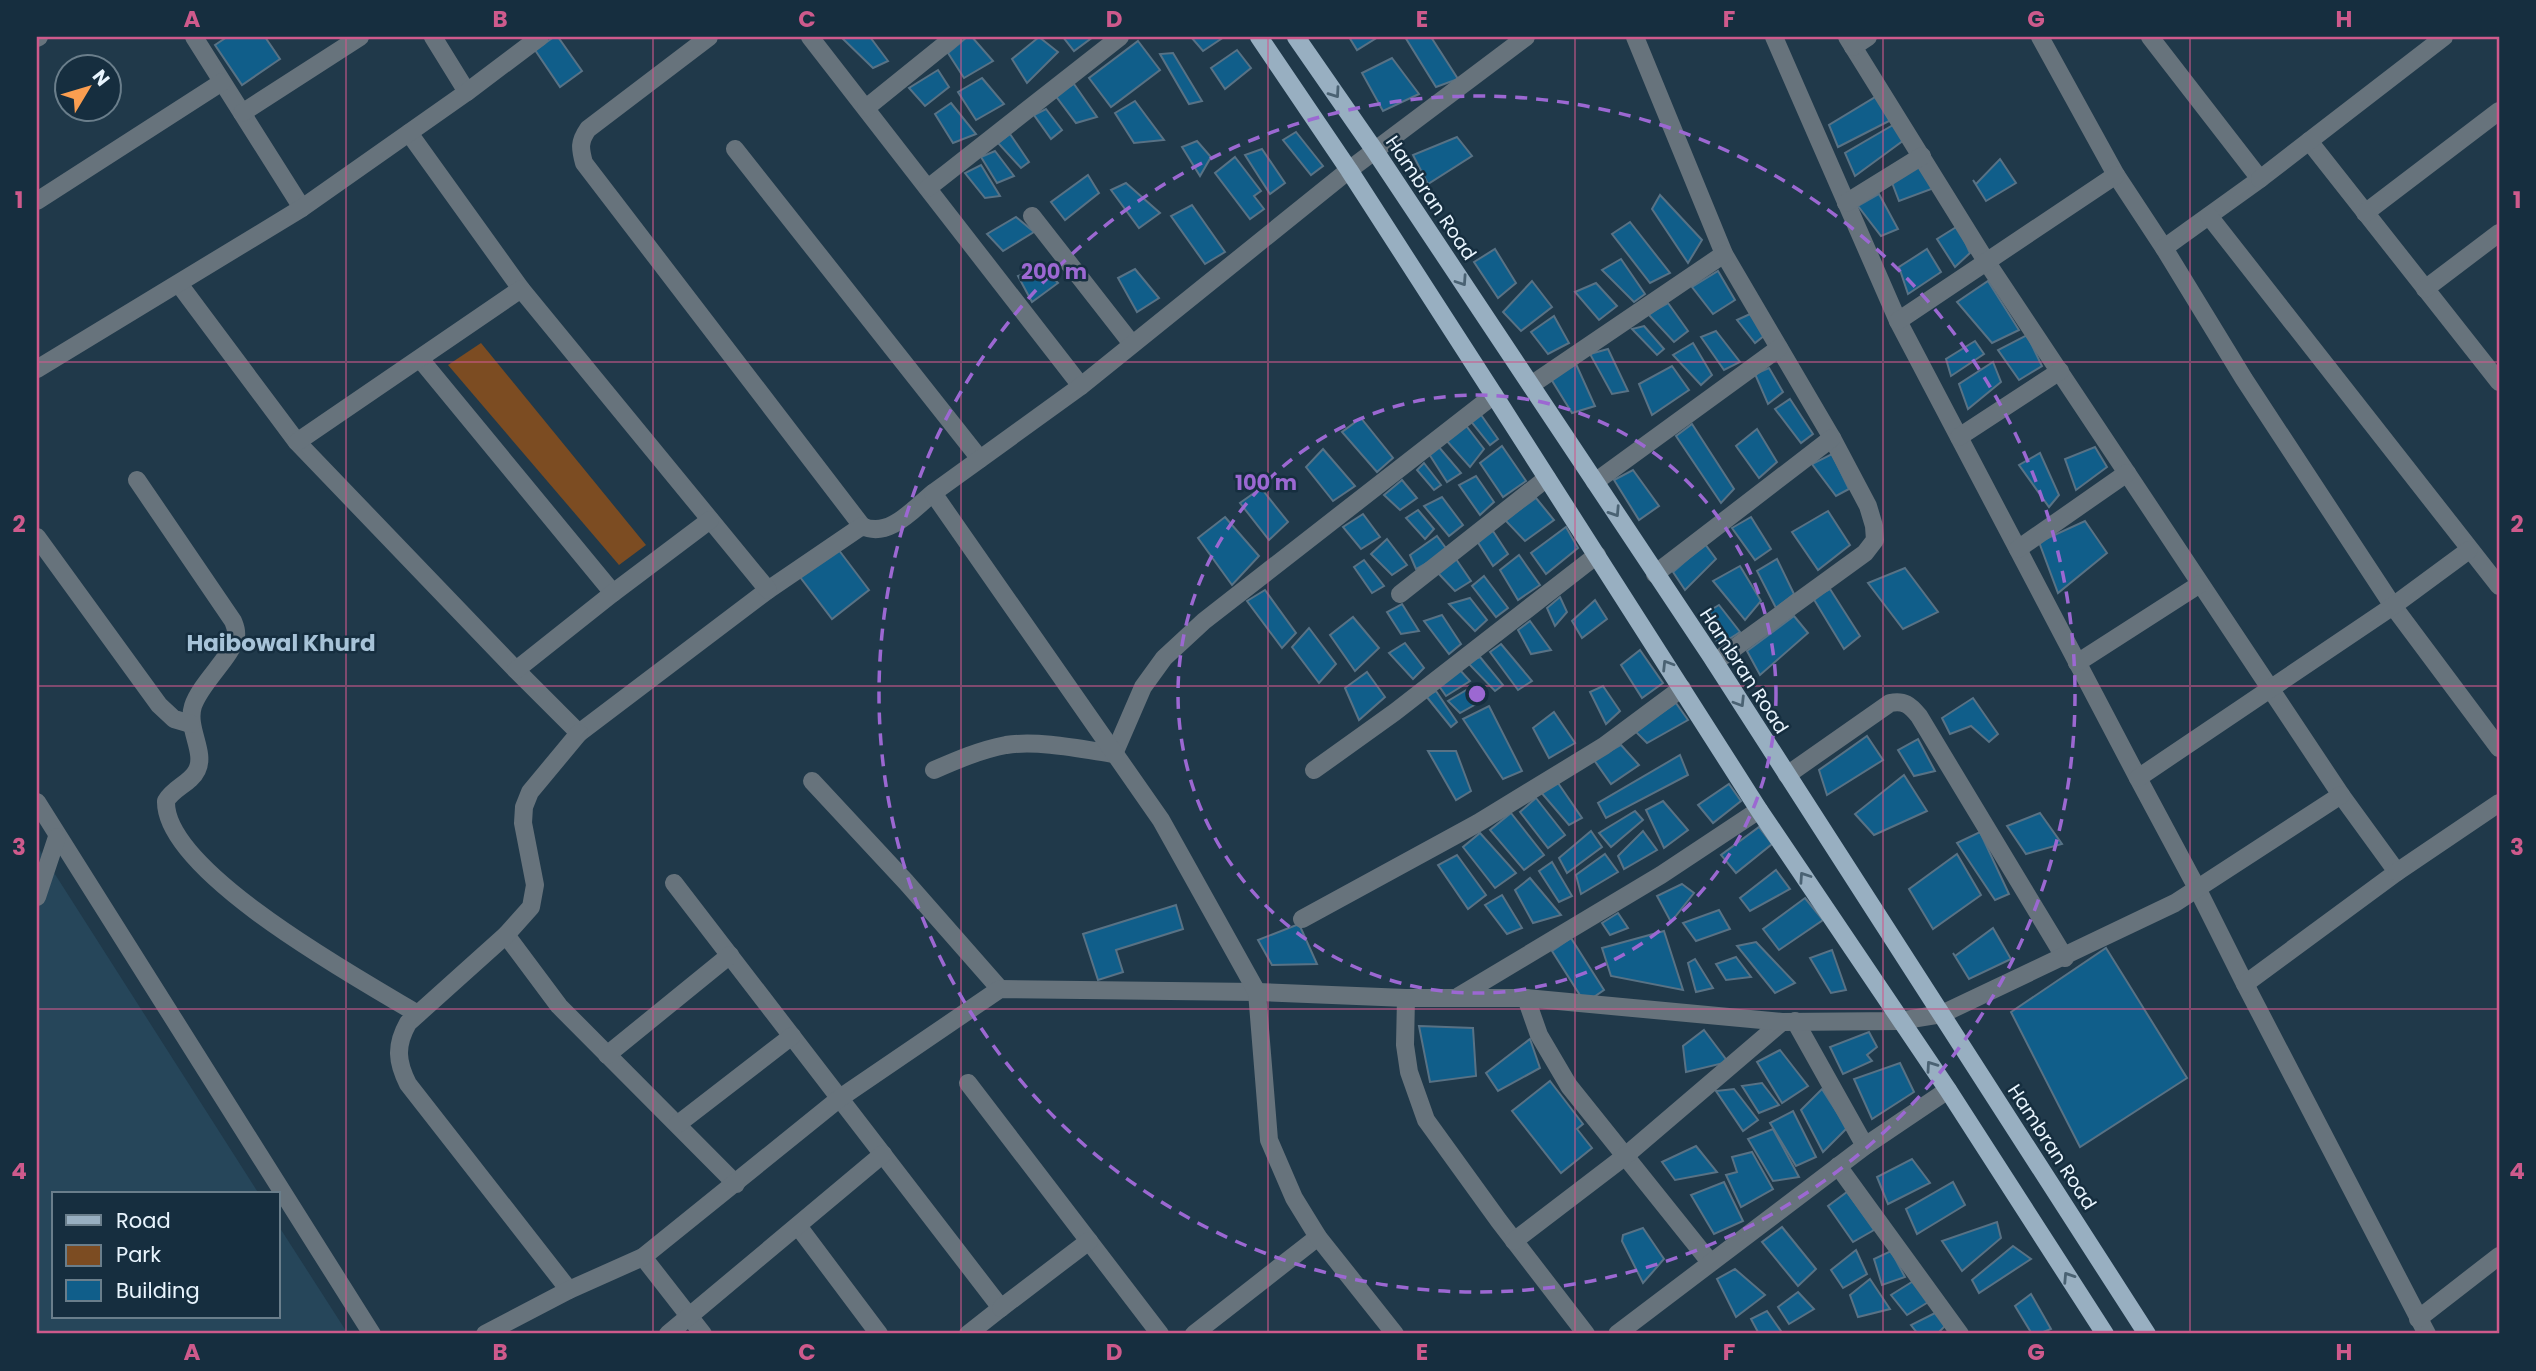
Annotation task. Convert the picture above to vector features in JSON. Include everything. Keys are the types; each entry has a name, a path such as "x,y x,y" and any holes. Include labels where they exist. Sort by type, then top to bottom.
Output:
{"main road":[{"path":"1259,37 1349,170 1759,810 1948,1090 2105,1334"},
{"name":"Hambran Road","path":"1303,39 1715,662 2147,1334"}],"street":[{"path":"194,37 302,208"},
{"path":"242,113 360,37"},
{"path":"433,37 467,92"},
{"path":"37,369 302,208 540,37"},
{"path":"709,37 588,129 581,138 580,148 584,163 862,526 874,530 885,529 1081,386 1349,170 1526,37"},
{"path":"810,37 1081,386"},
{"path":"866,108 954,37"},
{"path":"928,188 1120,37"},
{"path":"1635,37 1724,254 1832,438 1868,506 1874,526 1875,540 1865,553 1715,662"},
{"path":"1774,37 1898,320 2199,890 2422,1326 2499,1256"},
{"path":"2040,37 2116,175 2244,379 2393,606 2499,748"},
{"path":"2150,37 2260,179"},
{"path":"2164,248 2260,179 2444,37"},
{"path":"1856,40 1986,261 2341,795 2397,872"},
{"path":"37,201 222,82"},
{"path":"2365,213 2499,111"},
{"path":"409,133 520,289 768,590"},
{"path":"2309,141 2425,289 2493,363 2499,382"},
{"path":"735,149 980,459"},
{"path":"1846,203 1922,156"},
{"path":"1898,320 2116,175"},
{"path":"1032,216 1132,344"},
{"path":"2209,216 2499,586"},
{"path":"2425,289 2499,233"},
{"path":"1531,385 1724,254"},
{"path":"179,284 297,442 579,733"},
{"path":"297,442 520,289"},
{"path":"1595,482 1779,348"},
{"path":"421,359 613,593"},
{"path":"1959,437 2060,371"},
{"path":"1114,754 1143,687 1164,658 1184,639 1494,395"},
{"path":"1655,575 1832,438"},
{"path":"2018,549 2127,473"},
{"path":"1400,594 1546,478"},
{"path":"137,480 236,628 234,644 205,683 193,706 191,724 198,757 197,770 169,796 166,804 174,828 190,852 212,876 313,951 418,1014"},
{"path":"933,493 1161,820 1257,992 1269,1140 1294,1198 1318,1237 1395,1334"},
{"path":"516,670 710,520"},
{"path":"569,1290 408,1084 399,1067 398,1048 408,1023 506,935 531,907 535,885 523,823 524,807 530,792 579,733 768,590 862,526"},
{"path":"37,537 159,705 174,719 191,724"},
{"path":"2138,778 2393,606 2469,550"},
{"path":"1314,770 1395,712 1597,555"},
{"path":"2077,663 2200,584"},
{"path":"1301,919 1478,823 1604,746 1682,688"},
{"path":"1787,775 1890,703 1906,703 1919,716 2064,958"},
{"path":"934,770 978,752 1020,744 1114,754"},
{"path":"812,781 1000,989"},
{"path":"485,1334 569,1290 643,1257 840,1098 1000,989 1526,998 1788,1022 1899,1021 1942,1014 2175,903 2199,890 2341,795"},
{"path":"37,802 372,1334"},
{"path":"2245,984 2397,872 2499,803"},
{"path":"1457,998 1661,875 1759,810"},
{"path":"37,897 57,837"},
{"path":"674,883 1001,1308"},
{"path":"506,935 559,1006 736,1184"},
{"path":"607,1055 730,955"},
{"path":"1406,998 1405,1045 1409,1072 1426,1120 1586,1334"},
{"path":"1526,998 1539,1035 1570,1086 1710,1262"},
{"path":"1788,1022 1865,1146"},
{"path":"1514,1241 1624,1157 1788,1022"},
{"path":"677,1124 792,1036"},
{"path":"968,1083 1160,1334"},
{"path":"1617,1334 1865,1146 1948,1090"},
{"path":"668,1334 883,1154"},
{"path":"1838,1166 1959,1334"},
{"path":"798,1226 879,1334"},
{"path":"1194,1334 1318,1237"},
{"path":"968,1334 1089,1241"},
{"path":"643,1257 704,1334"}],"shaded area":[{"path":"37,846 258,1192 52,1192 52,1318 280,1318 280,1228 348,1334 37,1334"}],"green space":[{"path":"481,343 646,545 619,565 448,365"}],"building":[{"path":"227,37 265,37 280,59 242,85 215,45"},
{"path":"558,37 582,71 560,87 535,50"},
{"path":"841,37 870,37 888,61 873,68"},
{"path":"967,37 972,37 993,61 964,78 948,53"},
{"path":"1039,37 1058,52 1027,83 1012,59"},
{"path":"1063,37 1093,37 1074,51"},
{"path":"1191,37 1224,37 1203,51"},
{"path":"1349,37 1378,37 1357,50"},
{"path":"1405,37 1431,37 1458,79 1436,87"},
{"path":"1138,41 1160,70 1111,107 1089,78"},
{"path":"1237,50 1251,68 1225,89 1211,68"},
{"path":"1173,53 1202,101 1189,104 1160,54"},
{"path":"1392,58 1419,94 1383,111 1362,73"},
{"path":"938,70 949,87 925,106 909,88"},
{"path":"982,78 1004,104 976,120 958,92"},
{"path":"1074,84 1097,117 1076,123 1055,95"},
{"path":"1877,96 1891,120 1838,147 1829,125"},
{"path":"1135,101 1164,140 1134,143 1115,113"},
{"path":"951,103 976,134 953,143 935,114"},
{"path":"1046,109 1062,130 1051,139 1034,115"},
{"path":"1893,125 1904,140 1855,176 1845,153"},
{"path":"1296,132 1323,166 1311,175 1283,140"},
{"path":"1010,134 1029,162 1021,168 998,143"},
{"path":"1457,137 1472,156 1428,184 1413,155"},
{"path":"1197,141 1211,157 1200,176 1182,147"},
{"path":"1262,149 1285,183 1270,194 1245,155"},
{"path":"995,151 1014,176 997,183 981,157"},
{"path":"1235,157 1261,191 1254,196 1264,209 1250,219 1215,173"},
{"path":"2000,159 2016,183 1986,201 1973,180 1976,184"},
{"path":"1920,162 1934,188 1899,201 1891,180"},
{"path":"981,165 1000,196 985,198 965,173"},
{"path":"1088,175 1099,193 1065,220 1051,202"},
{"path":"1126,183 1160,213 1139,228 1111,190"},
{"path":"1879,194 1898,229 1881,236 1858,206"},
{"path":"1660,195 1702,240 1688,263 1652,209"},
{"path":"1192,205 1225,252 1205,264 1171,216"},
{"path":"1016,217 1034,232 1003,251 987,234"},
{"path":"1630,222 1670,273 1650,283 1612,234"},
{"path":"1958,226 1970,253 1955,267 1937,239"},
{"path":"1495,249 1516,283 1498,298 1474,262"},
{"path":"1927,249 1941,272 1908,294 1899,267"},
{"path":"1621,259 1645,294 1634,302 1602,270"},
{"path":"1042,267 1058,283 1032,302 1018,276"},
{"path":"1135,269 1159,298 1137,312 1118,278"},
{"path":"1718,271 1735,300 1713,314 1692,287"},
{"path":"1532,281 1552,307 1521,331 1503,312"},
{"path":"1988,281 2019,330 1992,343 1957,302"},
{"path":"1596,283 1617,306 1599,320 1575,292"},
{"path":"1668,303 1688,331 1674,342 1648,314"},
{"path":"1750,314 1765,335 1755,343 1737,320"},
{"path":"1554,316 1569,343 1548,354 1531,332"},
{"path":"1644,326 1664,349 1657,355 1632,329"},
{"path":"1716,331 1740,362 1724,370 1701,337"},
{"path":"2027,335 2042,366 2019,380 1998,350"},
{"path":"1975,341 1984,354 1951,376 1946,359"},
{"path":"1693,343 1712,375 1701,385 1673,355"},
{"path":"1608,349 1628,391 1612,394 1590,354"},
{"path":"1993,362 2001,382 1968,409 1959,384"},
{"path":"1576,364 1595,406 1572,413 1551,379"},
{"path":"1672,366 1689,390 1652,415 1639,384"},
{"path":"1769,368 1783,392 1768,404 1755,374"},
{"path":"1790,399 1813,434 1801,443 1775,409"},
{"path":"1479,412 1498,439 1490,445 1470,420"},
{"path":"1361,418 1393,458 1377,472 1342,432"},
{"path":"1464,423 1484,449 1470,467 1446,440"},
{"path":"1692,424 1734,489 1721,503 1676,436"},
{"path":"1757,429 1777,462 1759,478 1736,446"},
{"path":"1438,446 1461,473 1447,482 1429,454"},
{"path":"1502,446 1526,481 1503,497 1480,463"},
{"path":"2095,447 2107,467 2076,490 2065,459"},
{"path":"1323,449 1355,486 1333,501 1306,467"},
{"path":"2040,453 2059,495 2049,507 2019,465"},
{"path":"1832,454 1849,489 1836,496 1812,464"},
{"path":"1424,463 1441,485 1434,490 1417,470"},
{"path":"1633,470 1659,506 1639,520 1614,480"},
{"path":"1476,476 1494,502 1480,515 1459,485"},
{"path":"1402,480 1417,498 1400,510 1384,495"},
{"path":"1261,488 1288,522 1269,540 1240,503"},
{"path":"1442,497 1463,525 1449,536 1424,506"},
{"path":"1536,498 1554,520 1525,541 1505,520"},
{"path":"1418,510 1434,529 1425,539 1406,518"},
{"path":"1828,511 1850,545 1818,570 1792,532"},
{"path":"1363,514 1380,537 1361,549 1343,527"},
{"path":"1225,517 1259,556 1232,585 1198,538"},
{"path":"1751,517 1771,549 1755,560 1732,528"},
{"path":"2085,521 2107,553 2058,593 2039,542"},
{"path":"1566,527 1578,548 1546,574 1531,553"},
{"path":"1493,531 1508,554 1493,566 1477,541"},
{"path":"1437,536 1448,551 1416,569 1410,555"},
{"path":"1387,539 1407,565 1392,575 1371,554"},
{"path":"1705,544 1716,559 1685,590 1673,572"},
{"path":"838,549 869,590 832,619 800,577"},
{"path":"1519,555 1540,585 1518,600 1500,570"},
{"path":"1456,559 1471,581 1455,591 1438,573"},
{"path":"1777,559 1794,594 1776,608 1757,571"},
{"path":"1364,560 1384,586 1372,593 1354,567"},
{"path":"1740,566 1761,601 1745,620 1713,581"},
{"path":"1905,568 1938,612 1903,629 1868,583"},
{"path":"1484,576 1508,608 1496,617 1472,586"},
{"path":"1830,589 1860,636 1844,649 1813,598"},
{"path":"1265,590 1296,633 1282,648 1247,601"},
{"path":"1560,597 1567,612 1555,626 1547,608"},
{"path":"1470,598 1487,620 1475,631 1449,604"},
{"path":"1595,600 1607,619 1582,638 1572,621"},
{"path":"1402,604 1419,631 1401,634 1387,612"},
{"path":"1719,605 1740,632 1720,645 1714,638 1721,632 1709,611"},
{"path":"1442,615 1461,644 1449,654 1424,621"},
{"path":"1794,616 1808,633 1760,675 1747,651"},
{"path":"1353,617 1379,648 1355,671 1330,635"},
{"path":"1530,621 1551,650 1531,654 1518,630"},
{"path":"1309,628 1336,664 1319,683 1292,647"},
{"path":"1405,643 1424,668 1413,679 1389,653"},
{"path":"1501,644 1532,681 1518,690 1490,652"},
{"path":"1640,650 1663,683 1642,698 1621,665"},
{"path":"1480,657 1503,685 1495,691 1467,662"},
{"path":"1459,669 1470,681 1446,696 1439,686"},
{"path":"1367,672 1385,697 1359,720 1345,688"},
{"path":"1603,686 1620,711 1606,724 1590,692"},
{"path":"1468,689 1478,703 1460,713 1448,701"},
{"path":"1436,691 1457,722 1451,727 1426,696"},
{"path":"1973,698 1998,734 1989,742 1971,726 1950,734 1942,718"},
{"path":"1676,703 1688,720 1647,743 1635,731"},
{"path":"1489,706 1522,771 1503,779 1463,719"},
{"path":"1554,712 1575,743 1549,758 1533,728"},
{"path":"1867,736 1883,760 1827,795 1819,770"},
{"path":"1918,739 1935,771 1914,776 1898,750"},
{"path":"1621,745 1639,765 1611,784 1594,760"},
{"path":"1428,751 1456,751 1471,791 1456,800"},
{"path":"1680,755 1688,775 1606,818 1598,803"},
{"path":"1904,775 1927,811 1874,835 1855,814"},
{"path":"1558,783 1582,818 1569,825 1540,791"},
{"path":"1729,784 1741,801 1713,823 1698,805"},
{"path":"1536,798 1565,835 1548,848 1520,812"},
{"path":"1663,801 1688,830 1664,848 1646,810"},
{"path":"1635,811 1643,820 1611,847 1599,833"},
{"path":"1511,813 1544,855 1524,870 1490,830"},
{"path":"2040,813 2062,844 2026,854 2007,826"},
{"path":"1759,827 1772,844 1736,873 1721,855"},
{"path":"1591,831 1602,847 1567,873 1559,858"},
{"path":"1643,831 1657,850 1624,869 1618,856"},
{"path":"1980,832 2009,894 1995,900 1957,843"},
{"path":"1480,833 1516,873 1495,888 1463,847"},
{"path":"1605,854 1618,872 1581,894 1576,875"},
{"path":"1957,854 1981,895 1933,929 1909,889"},
{"path":"1457,855 1486,895 1468,909 1438,865"},
{"path":"1552,862 1572,896 1559,902 1539,871"},
{"path":"1776,870 1790,889 1750,911 1740,898"},
{"path":"1530,878 1561,915 1533,923 1515,890"},
{"path":"1682,884 1694,893 1671,922 1657,896"},
{"path":"1502,895 1522,928 1507,934 1485,905"},
{"path":"1805,898 1823,920 1779,950 1763,929"},
{"path":"1176,905 1183,929 1116,950 1123,972 1098,980 1083,934"},
{"path":"1719,910 1730,929 1696,941 1683,923"},
{"path":"1618,913 1628,928 1610,935 1602,923"},
{"path":"1299,924 1317,964 1272,965 1258,940"},
{"path":"1993,928 2011,959 1969,979 1953,953 1955,956"},
{"path":"1664,931 1683,990 1611,976 1602,948"},
{"path":"1571,938 1604,990 1585,1003 1552,951"},
{"path":"1756,942 1795,983 1775,993 1737,946"},
{"path":"2106,948 2187,1078 2080,1147 2011,1012"},
{"path":"1832,950 1846,990 1831,993 1810,958"},
{"path":"1736,957 1751,977 1726,980 1716,964"},
{"path":"1695,959 1713,988 1696,992 1688,963"},
{"path":"1419,1026 1473,1028 1476,1076 1430,1082"},
{"path":"1704,1030 1728,1062 1686,1072 1683,1046"},
{"path":"1869,1032 1877,1047 1867,1055 1872,1061 1843,1074 1830,1047"},
{"path":"1530,1039 1540,1068 1498,1091 1486,1073"},
{"path":"1780,1050 1808,1086 1782,1103 1757,1062"},
{"path":"1900,1063 1914,1092 1872,1119 1854,1079"},
{"path":"1550,1081 1583,1124 1577,1129 1592,1148 1561,1173 1512,1111"},
{"path":"1762,1083 1779,1105 1759,1113 1742,1086"},
{"path":"1734,1089 1758,1120 1743,1131 1716,1091"},
{"path":"1822,1089 1847,1128 1823,1152 1801,1110"},
{"path":"1793,1111 1816,1157 1796,1166 1770,1123"},
{"path":"1773,1129 1799,1177 1773,1181 1748,1139"},
{"path":"1696,1146 1717,1172 1675,1180 1662,1162"},
{"path":"1752,1152 1773,1189 1741,1207 1726,1175 1737,1172 1732,1157"},
{"path":"1912,1159 1930,1183 1888,1204 1877,1177"},
{"path":"1724,1182 1743,1221 1714,1234 1691,1195"},
{"path":"1953,1182 1965,1205 1917,1234 1906,1209"},
{"path":"1847,1192 1874,1230 1853,1242 1828,1206"},
{"path":"1997,1222 2001,1238 1962,1271 1942,1241"},
{"path":"1782,1227 1816,1269 1798,1286 1762,1242"},
{"path":"1643,1228 1664,1259 1643,1283 1622,1241 1623,1235"},
{"path":"2013,1246 2031,1259 1979,1293 1972,1280"},
{"path":"1856,1250 1867,1274 1843,1288 1831,1270"},
{"path":"1891,1251 1905,1277 1882,1285 1874,1259"},
{"path":"1735,1269 1765,1295 1736,1317 1717,1279"},
{"path":"1870,1279 1890,1309 1858,1317 1850,1295"},
{"path":"1915,1280 1930,1301 1907,1315 1891,1295"},
{"path":"1798,1292 1814,1309 1789,1324 1778,1307"},
{"path":"2031,1294 2051,1329 2038,1334 2032,1334 2015,1306"},
{"path":"1767,1311 1783,1334 1759,1334 1751,1319"},
{"path":"1935,1313 1946,1325 1937,1334 1918,1334 1911,1325"}],"district":[{"name":"Haibowal Khurd","path":"281,643"}]}
